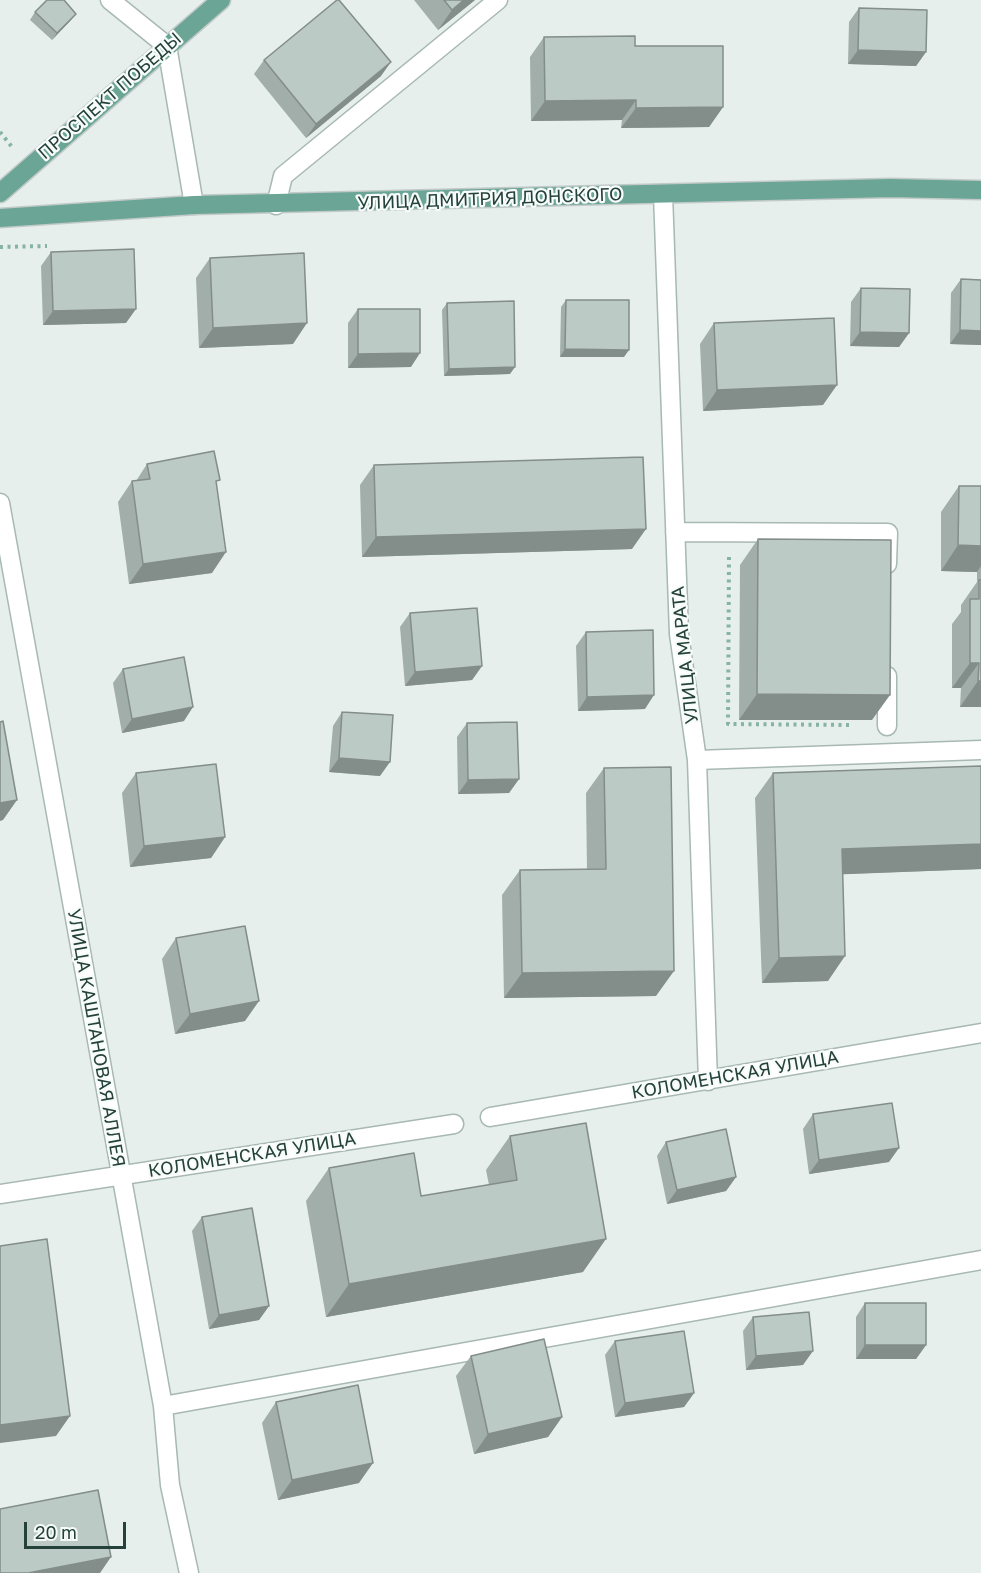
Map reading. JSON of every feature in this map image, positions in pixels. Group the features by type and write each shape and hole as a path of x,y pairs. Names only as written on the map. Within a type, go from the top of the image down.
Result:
{"main road":[{"name":"ПРОСПЕКТ ПОБЕДЫ","path":"0,193 221,0"},
{"name":"УЛИЦА ДМИТРИЯ ДОНСКОГО","path":"0,218 194,205 276,205 890,188 981,190"}],"street":[{"path":"110,0 166,46 194,205"},
{"path":"276,205 283,177 498,0"},
{"name":"УЛИЦА МАРАТА","path":"663,194 679,634 697,760 708,1081"},
{"name":"УЛИЦА КАШТАНОВАЯ АЛЛЕЯ","path":"0,503 163,1406 170,1485 189,1573"},
{"path":"675,532 888,533 887,578"},
{"path":"887,658 887,726"},
{"path":"697,760 981,750"},
{"name":"КОЛОМЕНСКАЯ УЛИЦА","path":"490,1117 981,1033"},
{"name":"КОЛОМЕНСКАЯ УЛИЦА","path":"0,1194 454,1124"},
{"path":"163,1406 981,1260"}],"path":[{"path":"0,132 14,150"},
{"path":"0,248 47,246"},
{"path":"729,532 728,724 887,726"}],"building":[{"path":"47,0 64,0 76,14 57,33 35,12"},
{"path":"337,0 391,62 316,124 264,60"},
{"path":"444,0 464,0 452,10"},
{"path":"859,8 927,10 926,52 858,50"},
{"path":"635,36 635,46 723,46 723,107 636,108 636,100 545,101 544,37"},
{"path":"134,249 136,309 53,311 51,252"},
{"path":"304,253 307,323 213,328 210,258"},
{"path":"961,279 981,280 981,331 960,330"},
{"path":"861,288 910,289 909,333 860,332"},
{"path":"566,300 629,300 629,350 565,349"},
{"path":"514,301 515,367 449,369 447,303"},
{"path":"358,309 420,309 420,353 358,354"},
{"path":"834,318 837,385 717,390 714,323"},
{"path":"214,451 220,480 216,481 226,552 143,564 132,481 150,479 147,464"},
{"path":"643,457 646,529 376,537 374,465"},
{"path":"959,486 981,486 981,546 958,545"},
{"path":"758,539 891,540 890,695 757,694"},
{"path":"979,580 981,580 981,681 978,681 979,663 970,663 970,599 979,599"},
{"path":"477,608 482,666 415,672 410,613"},
{"path":"653,630 654,695 587,697 586,632"},
{"path":"184,657 193,707 132,719 123,669"},
{"path":"342,712 393,715 390,762 339,758"},
{"path":"3,721 17,800 0,803 0,722"},
{"path":"517,722 519,779 468,780 467,723"},
{"path":"216,764 225,837 144,846 136,773"},
{"path":"981,766 981,844 842,849 845,956 779,958 773,773"},
{"path":"671,767 674,971 522,973 520,870 606,869 604,768"},
{"path":"245,926 259,1001 190,1014 176,938"},
{"path":"892,1103 899,1148 819,1160 813,1114"},
{"path":"586,1123 606,1239 349,1284 329,1168 414,1153 421,1196 517,1180 510,1136"},
{"path":"726,1129 736,1177 677,1190 666,1142"},
{"path":"252,1208 269,1306 219,1315 202,1217"},
{"path":"47,1239 70,1416 0,1425 0,1246"},
{"path":"865,1303 926,1303 926,1345 865,1345"},
{"path":"809,1312 813,1351 756,1356 753,1317"},
{"path":"684,1331 694,1393 625,1403 615,1341"},
{"path":"544,1339 562,1417 488,1434 471,1356"},
{"path":"358,1385 373,1463 292,1480 276,1402"},
{"path":"98,1490 111,1557 28,1573 0,1573 0,1509"}]}
